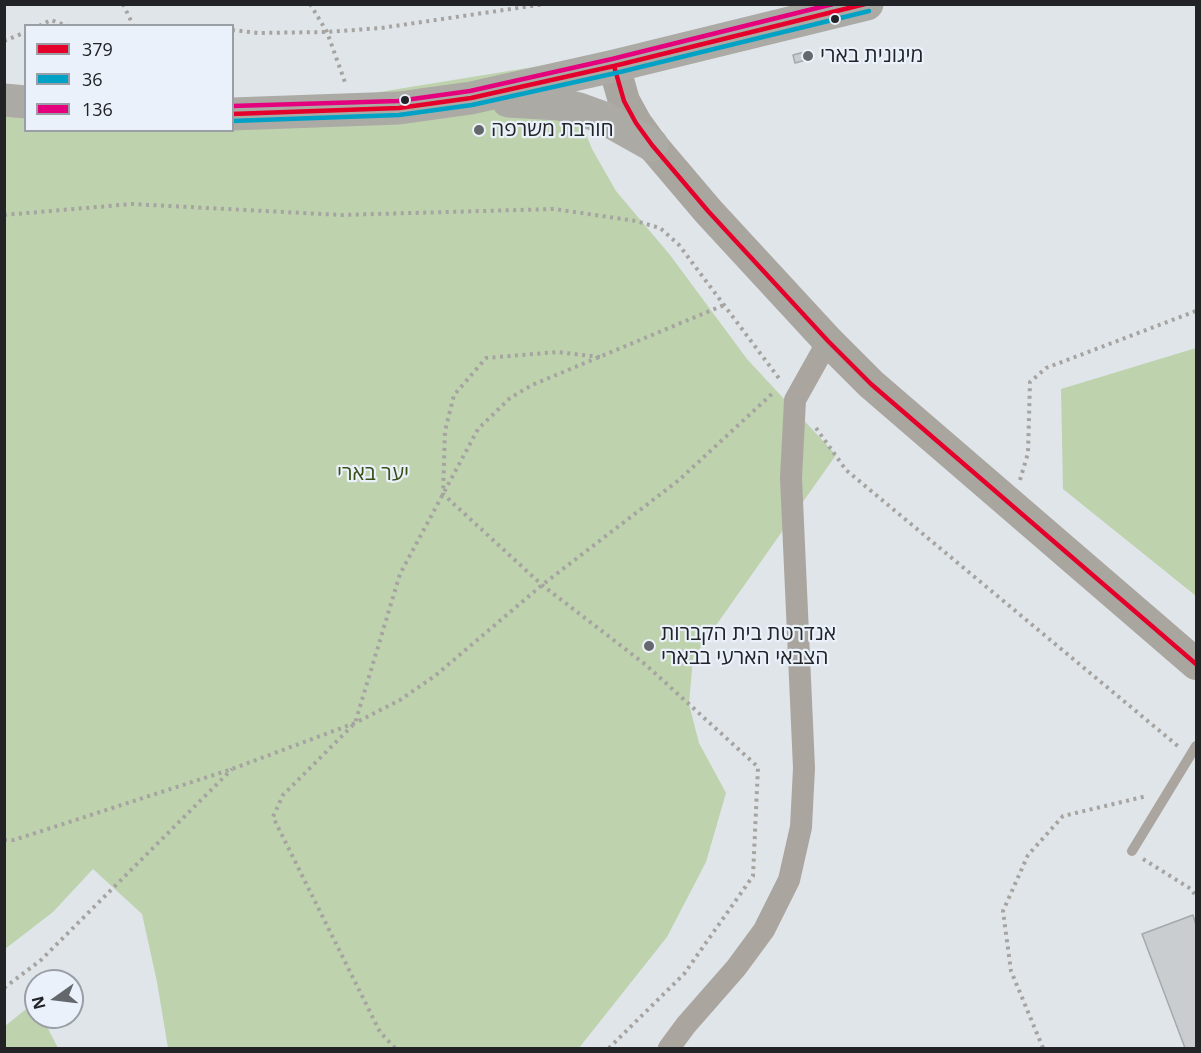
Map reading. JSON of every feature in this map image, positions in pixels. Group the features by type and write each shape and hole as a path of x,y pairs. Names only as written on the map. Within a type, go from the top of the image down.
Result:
{"main road":[{"path":"234,114 356,111 399,108 471,98 614,66 867,4"},
{"path":"614,66 624,101 652,145 708,211 828,341 871,384 1197,664"},
{"path":"471,98 559,104 579,109 604,118 652,145"},
{"path":"4,100 24,102"}],"street":[{"path":"669,1048 686,1024 736,968 764,930 789,880 801,827 804,768 789,392 828,341"}],"lane":[{"path":"1132,851 1197,746"}],"path":[{"path":"123,4 132,24"},
{"path":"310,4 327,32 356,111"},
{"path":"234,30 258,33 327,32 381,28 545,4"},
{"path":"43,24 51,20 62,24"},
{"path":"4,41 24,33"},
{"path":"4,215 132,204 341,215 554,209 636,220 660,228 679,245 846,470 1190,756"},
{"path":"396,1048 380,1032 273,817 283,795 355,723 400,574 478,429 510,398 532,385 724,305"},
{"path":"1006,501 1018,488 1028,453 1030,382 1046,368 1197,310"},
{"path":"600,357 557,352 486,358 453,395 445,431 443,494 542,585 646,665 758,767 753,876 684,974 609,1048"},
{"path":"4,840 14,840 232,769 355,723 400,700 436,675 542,585 789,392"},
{"path":"4,988 41,960 232,769"},
{"path":"1043,1048 1011,971 1003,911 1028,855 1062,816 1169,791"},
{"path":"1132,851 1191,889 1197,896"}],"green space":[{"name":"יער בארי","path":"558,63 592,149 616,191 670,255 747,359 836,455 693,658 689,704 699,743 726,793 706,862 667,937 579,1048 168,1048 142,914 93,869 53,912 5,949 4,91 24,93 24,132 234,132 234,99 355,96"},
{"path":"1196,348 1196,596 1063,489 1061,389"},
{"path":"24,1011 24,1029 48,1029 58,1048 5,1048 5,1026"}],"building":[{"path":"808,51 810,59 795,63 793,55"},
{"path":"1193,915 1196,925 1196,1048 1185,1048 1142,934"}],"transit line":[{"name":"136","path":"234,106 398,101 470,91 612,59 833,4"},
{"name":"379","path":"234,114 399,108 471,98 614,66 865,4"},
{"name":"36","path":"234,121 399,115 472,105 616,73 869,11"},
{"name":"379","path":"614,66 624,101 652,145 708,211 828,341 871,384 1196,664"}],"place":[{"name":"מיגונית בארי","path":"808,56"},
{"name":"חורבת משרפה","path":"479,130"},
{"name":"אנדרטת בית הקברות הצבאי הארעי בבארי","path":"649,646"}]}
